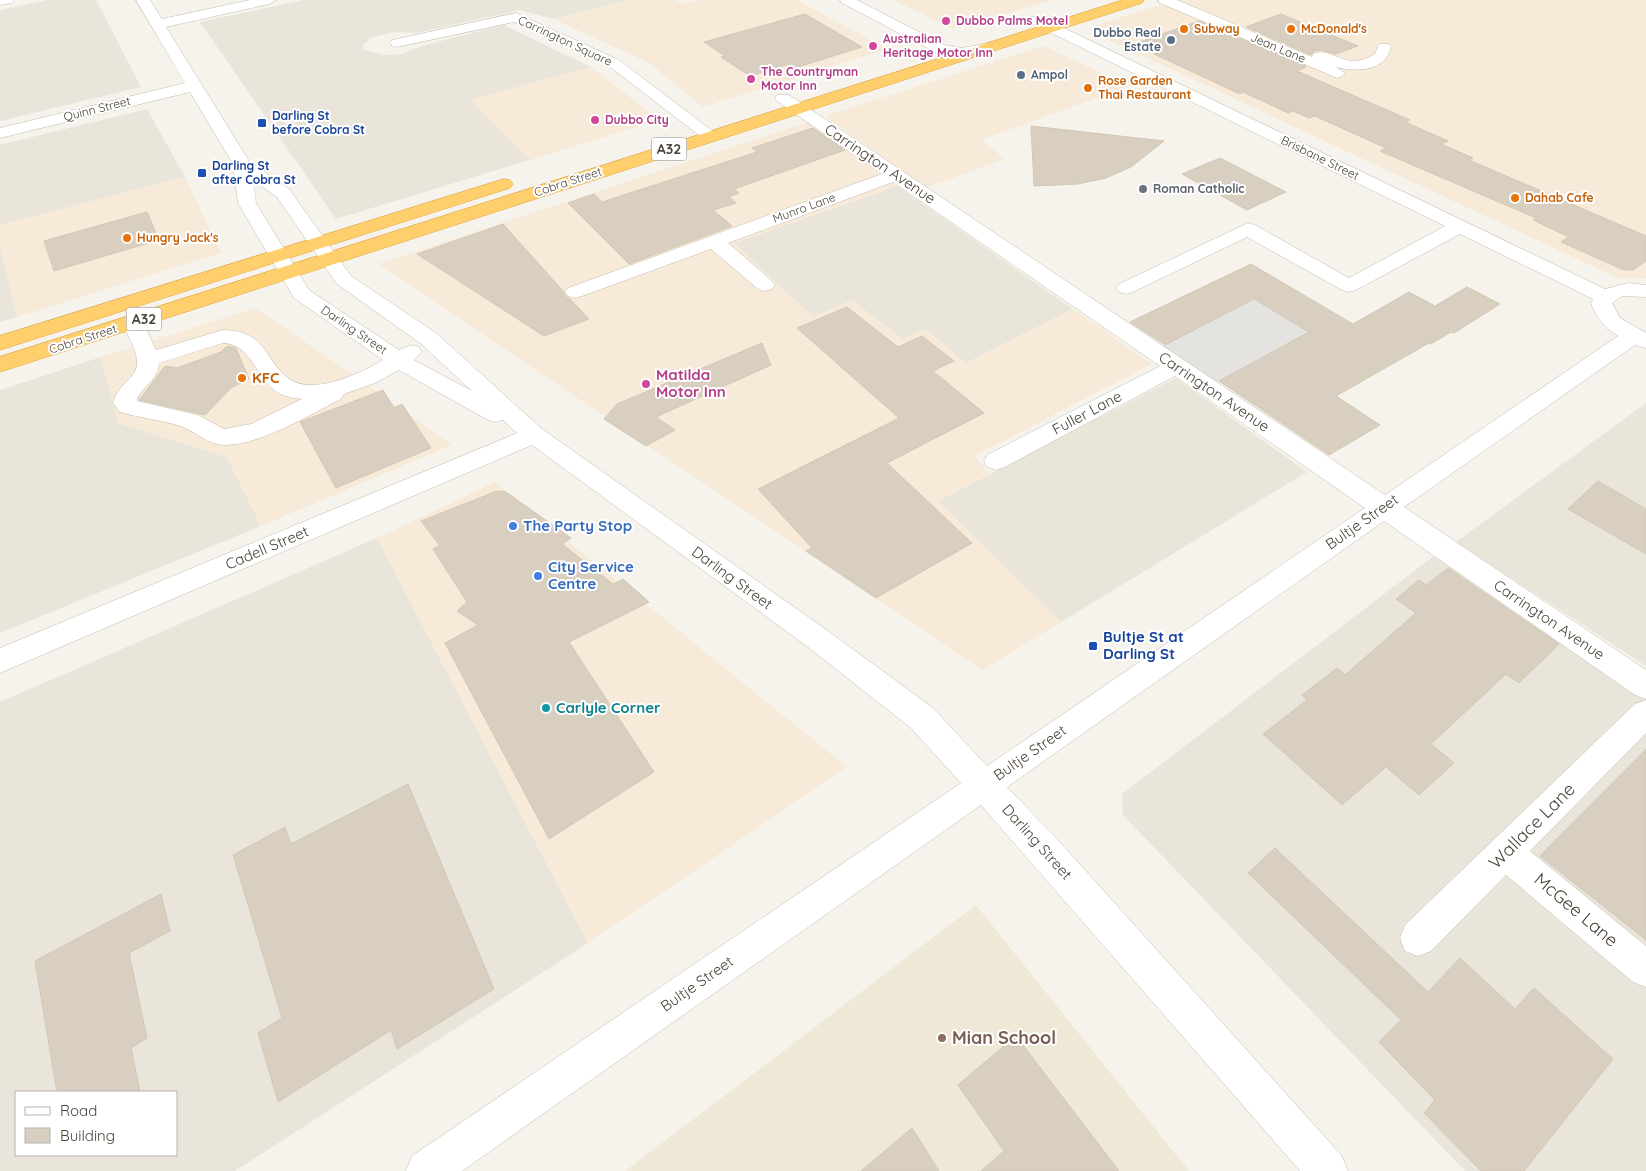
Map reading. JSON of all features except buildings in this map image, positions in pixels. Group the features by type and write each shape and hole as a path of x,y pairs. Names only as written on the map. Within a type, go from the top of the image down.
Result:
{"highway":[{"name":"Cobra Street","path":"0,365 711,136 790,103 940,50 1098,0"},
{"name":"Cobra Street","path":"677,130 790,103 1010,42 1137,0"},
{"name":"Cobra Street","path":"0,343 519,179"}],"street":[{"path":"0,1 7,0"},
{"name":"Darling Street","path":"143,0 242,164 283,193 344,280 428,338 534,436"},
{"path":"158,24 270,0"},
{"path":"847,0 940,50 962,52 1010,42"},
{"name":"Jean Lane","path":"1165,0 1337,73"},
{"name":"Carrington Square","path":"397,43 516,17 614,63 711,136"},
{"path":"1232,19 1345,65 1360,66 1377,60 1382,56 1384,47"},
{"name":"Brisbane Street","path":"1036,20 1605,297"},
{"name":"Quinn Street","path":"0,133 194,86"},
{"name":"Carrington Avenue","path":"790,103 1646,686"},
{"name":"Darling Street","path":"242,164 247,203 301,294 399,361 534,436 818,639 914,712 985,784 1327,1171"},
{"name":"Munro Lane","path":"575,292 895,174"},
{"path":"1126,288 1248,229 1349,286 1460,226"},
{"path":"714,241 765,285"},
{"path":"1639,338 1609,319 1603,311 1601,303 1605,297 1614,292 1626,290 1646,291"},
{"path":"133,323 148,357 149,364 148,373 127,395 125,403 128,407 190,421 223,436 234,436 258,430 290,417 399,361 412,351 414,348 412,344 373,313 362,294"},
{"path":"148,357 167,355 231,337 247,343 281,384 293,391 320,393 361,380"},
{"name":"Bultje Street","path":"427,1171 1384,508 1639,338"},
{"name":"Fuller Lane","path":"996,460 1177,366"},
{"name":"Cadell Street","path":"0,660 534,436"},
{"name":"Wallace Lane","path":"1418,938 1646,713"},
{"name":"McGee Lane","path":"1506,852 1646,968"}],"shaded area":[{"path":"48,0 96,0 141,87 0,121 0,10"},
{"path":"304,0 629,0 553,19 520,10 416,33 395,32 372,37 363,45 364,50 385,55 401,54 425,45 504,25 591,67 471,100 530,160 336,219 200,22"},
{"path":"629,0 674,0 684,4 700,0 797,0 887,49 703,107 649,63 553,19"},
{"path":"893,0 1053,0 953,29"},
{"path":"1176,0 1646,0 1646,279 1618,278 1098,35 1094,26"},
{"path":"1043,46 1130,86 981,140 1005,159 925,188 825,116"},
{"path":"591,67 659,120 530,160 470,100"},
{"path":"147,109 185,177 0,225 0,145"},
{"path":"808,122 897,186 734,243 813,317 852,300 902,339 926,329 966,363 1073,309 1152,364 974,456 990,474 938,501 1061,622 982,670 378,264"},
{"path":"185,177 221,253 17,317 0,247 0,225"},
{"path":"897,186 1073,309 966,363 926,329 902,339 852,300 813,317 734,243"},
{"path":"0,247 17,317 0,322"},
{"path":"1261,296 1273,310 1323,340 1259,359 1214,384 1160,347"},
{"path":"255,308 452,445 261,526 227,457 118,423 101,357"},
{"path":"101,357 118,423 227,457 261,526 0,633 0,390"},
{"path":"1176,378 1307,472 1061,622 938,501"},
{"path":"1646,403 1646,666 1456,542"},
{"path":"495,482 847,767 588,943 377,538"},
{"path":"377,538 588,943 235,1171 0,1171 0,702"},
{"path":"1434,556 1646,701 1646,1171 1465,1171 1123,815 1122,794"},
{"name":"Mian School","path":"976,905 1189,1171 625,1171"}],"place":[{"name":"Dubbo Palms Motel","path":"946,21"},
{"name":"Subway","path":"1184,29"},
{"name":"McDonald's","path":"1291,29"},
{"name":"Dubbo Real Estate","path":"1171,40"},
{"name":"Australian Heritage Motor Inn","path":"873,46"},
{"name":"Ampol","path":"1021,75"},
{"name":"The Countryman Motor Inn","path":"751,79"},
{"name":"Rose Garden Thai Restaurant","path":"1088,88"},
{"name":"Dubbo City","path":"595,120"},
{"name":"Darling St before Cobra St","path":"262,123"},
{"name":"Darling St after Cobra St","path":"202,173"},
{"name":"Roman Catholic","path":"1143,189"},
{"name":"Dahab Cafe","path":"1515,198"},
{"name":"Hungry Jack's","path":"127,238"},
{"name":"KFC","path":"242,378"},
{"name":"Matilda Motor Inn","path":"646,384"},
{"name":"The Party Stop","path":"513,526"},
{"name":"City Service Centre","path":"538,576"},
{"name":"Bultje St at Darling St","path":"1093,646"},
{"name":"Carlyle Corner","path":"546,708"},
{"name":"Mian School","path":"942,1038"}]}
